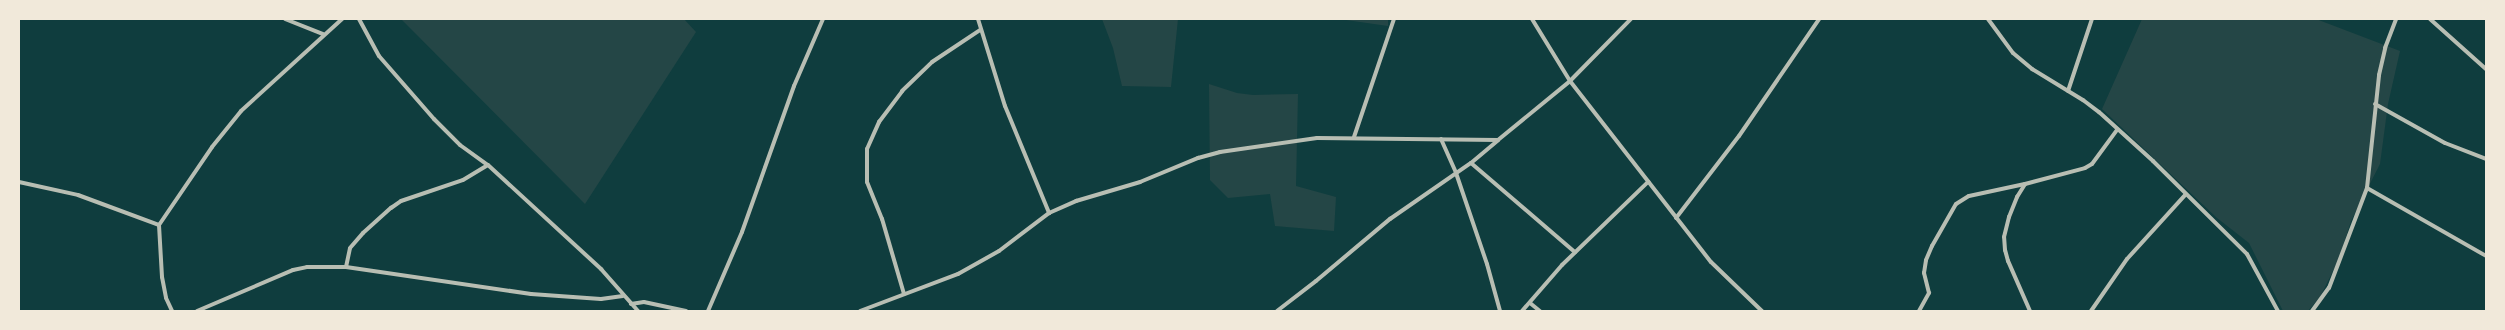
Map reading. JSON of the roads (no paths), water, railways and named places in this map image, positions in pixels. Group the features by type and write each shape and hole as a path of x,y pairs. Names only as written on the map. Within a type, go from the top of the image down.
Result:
{"street":[{"path":"285,19 323,34"},
{"path":"172,311 166,298 162,277 158,225 212,147 241,111 323,34 342,19"},
{"path":"359,19 384,62 460,145 488,165 601,269 623,296 638,311"},
{"path":"708,311 742,232 794,86 823,19"},
{"path":"978,19 980,30 1005,106 1049,213"},
{"path":"1354,137 1394,19"},
{"path":"1532,19 1570,81 1676,218 1711,262 1762,311"},
{"path":"1277,311 1316,281 1390,219 1471,163 1570,81 1631,19"},
{"path":"1676,218 1739,136 1819,19"},
{"path":"1988,19 2013,53 2032,70 2084,100 2153,161 2185,195 2247,254 2278,311"},
{"path":"2068,91 2092,19"},
{"path":"2312,311 2329,288 2367,188 2375,104 2385,48 2396,19"},
{"path":"2430,19 2486,69"},
{"path":"904,294 882,219 867,182 867,149 872,135 902,91 932,62 980,30"},
{"path":"2375,104 2445,144 2486,159"},
{"path":"1919,311 1929,293 1924,273 1926,260 1932,246 1956,204 1969,196 2025,184 2085,168 2092,164 2117,130"},
{"path":"860,311 904,294 933,286 958,274 999,251 1049,213 1076,201 1140,182 1198,158 1220,152 1317,138 1354,137 1498,140"},
{"path":"1441,139 1456,173 1487,264 1500,311"},
{"path":"1471,163 1575,252"},
{"path":"346,267 350,248 363,233 391,208 401,202 463,180 488,165"},
{"path":"19,182 78,195 158,225"},
{"path":"1522,311 1575,252 1648,182"},
{"path":"2025,184 2009,217 2004,236 2008,261 2030,311"},
{"path":"2367,188 2486,256"},
{"path":"2091,311 2127,259 2185,195"},
{"path":"197,311 293,270 307,267 346,267 531,294 601,299 623,296"},
{"path":"631,304 644,302 686,311"},
{"path":"1530,303 1540,311"}]}
